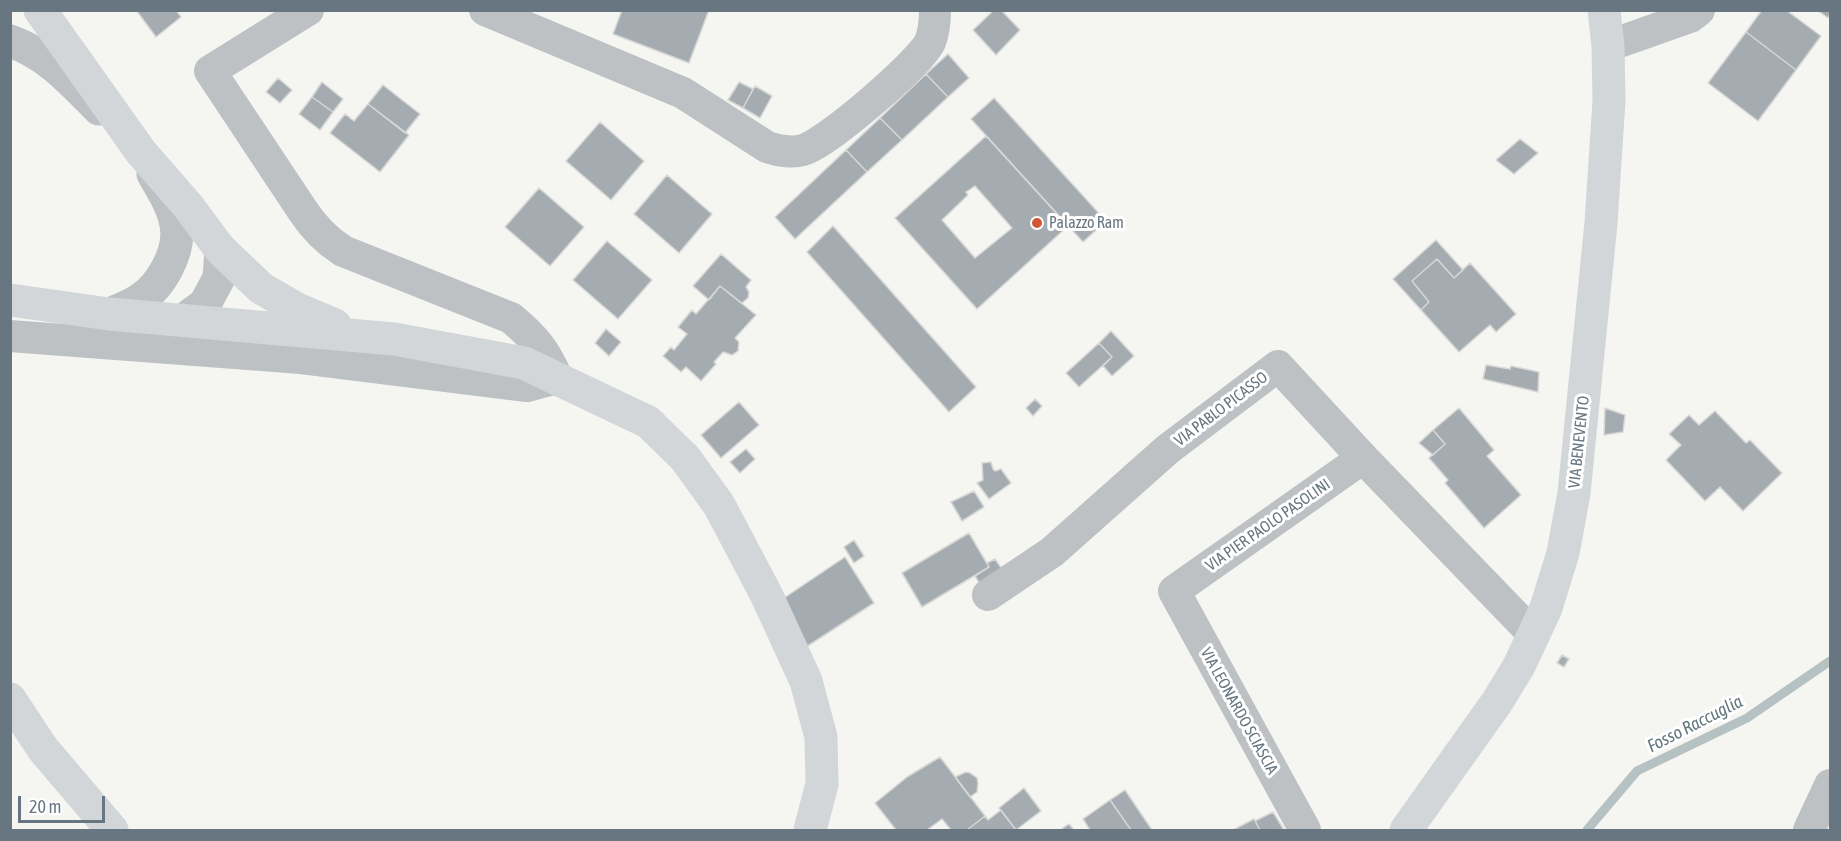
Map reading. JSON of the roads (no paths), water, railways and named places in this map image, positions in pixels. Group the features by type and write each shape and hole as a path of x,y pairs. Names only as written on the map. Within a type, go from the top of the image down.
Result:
{"main road":[{"path":"40,10 141,152 188,206 221,250 261,288 297,309 365,336"},
{"name":"VIA BENEVENTO","path":"1406,831 1497,702 1519,666 1546,608 1563,553 1574,493 1601,223 1609,101 1608,46 1604,10"},
{"path":"10,300 109,314 394,339 524,363 648,422 685,459 720,505 766,594 806,681 821,737 822,784 810,831"},
{"path":"10,699 43,749 112,831"}],"street":[{"path":"10,336 301,358 527,386 557,378 550,362 533,336 511,318 344,251 329,242 314,227 303,211 210,71 308,10"},
{"path":"485,10 683,93 767,147 795,152 816,145 840,129 917,60 930,43 935,10"},
{"path":"1608,46 1690,17 1699,10"},
{"path":"10,41 31,48 56,66 141,152 169,202 176,225 177,243 165,275 141,300 109,314"},
{"path":"182,321 205,304 219,278 221,250"},
{"name":"VIA PABLO PICASSO","path":"988,595 1052,552 1168,449 1278,366 1363,458 1533,634"},
{"name":"VIA PIER PAOLO PASOLINI","path":"1174,591 1363,458"},
{"name":"VIA LEONARDO SCIASCIA","path":"1174,591 1305,831"},
{"path":"1809,831 1830,785"}],"waterway":[{"name":"Fosso Raccuglia","path":"1587,830 1637,771 1747,718 1830,661"}],"place":[{"name":"Palazzo Ram","path":"1037,223"}]}
